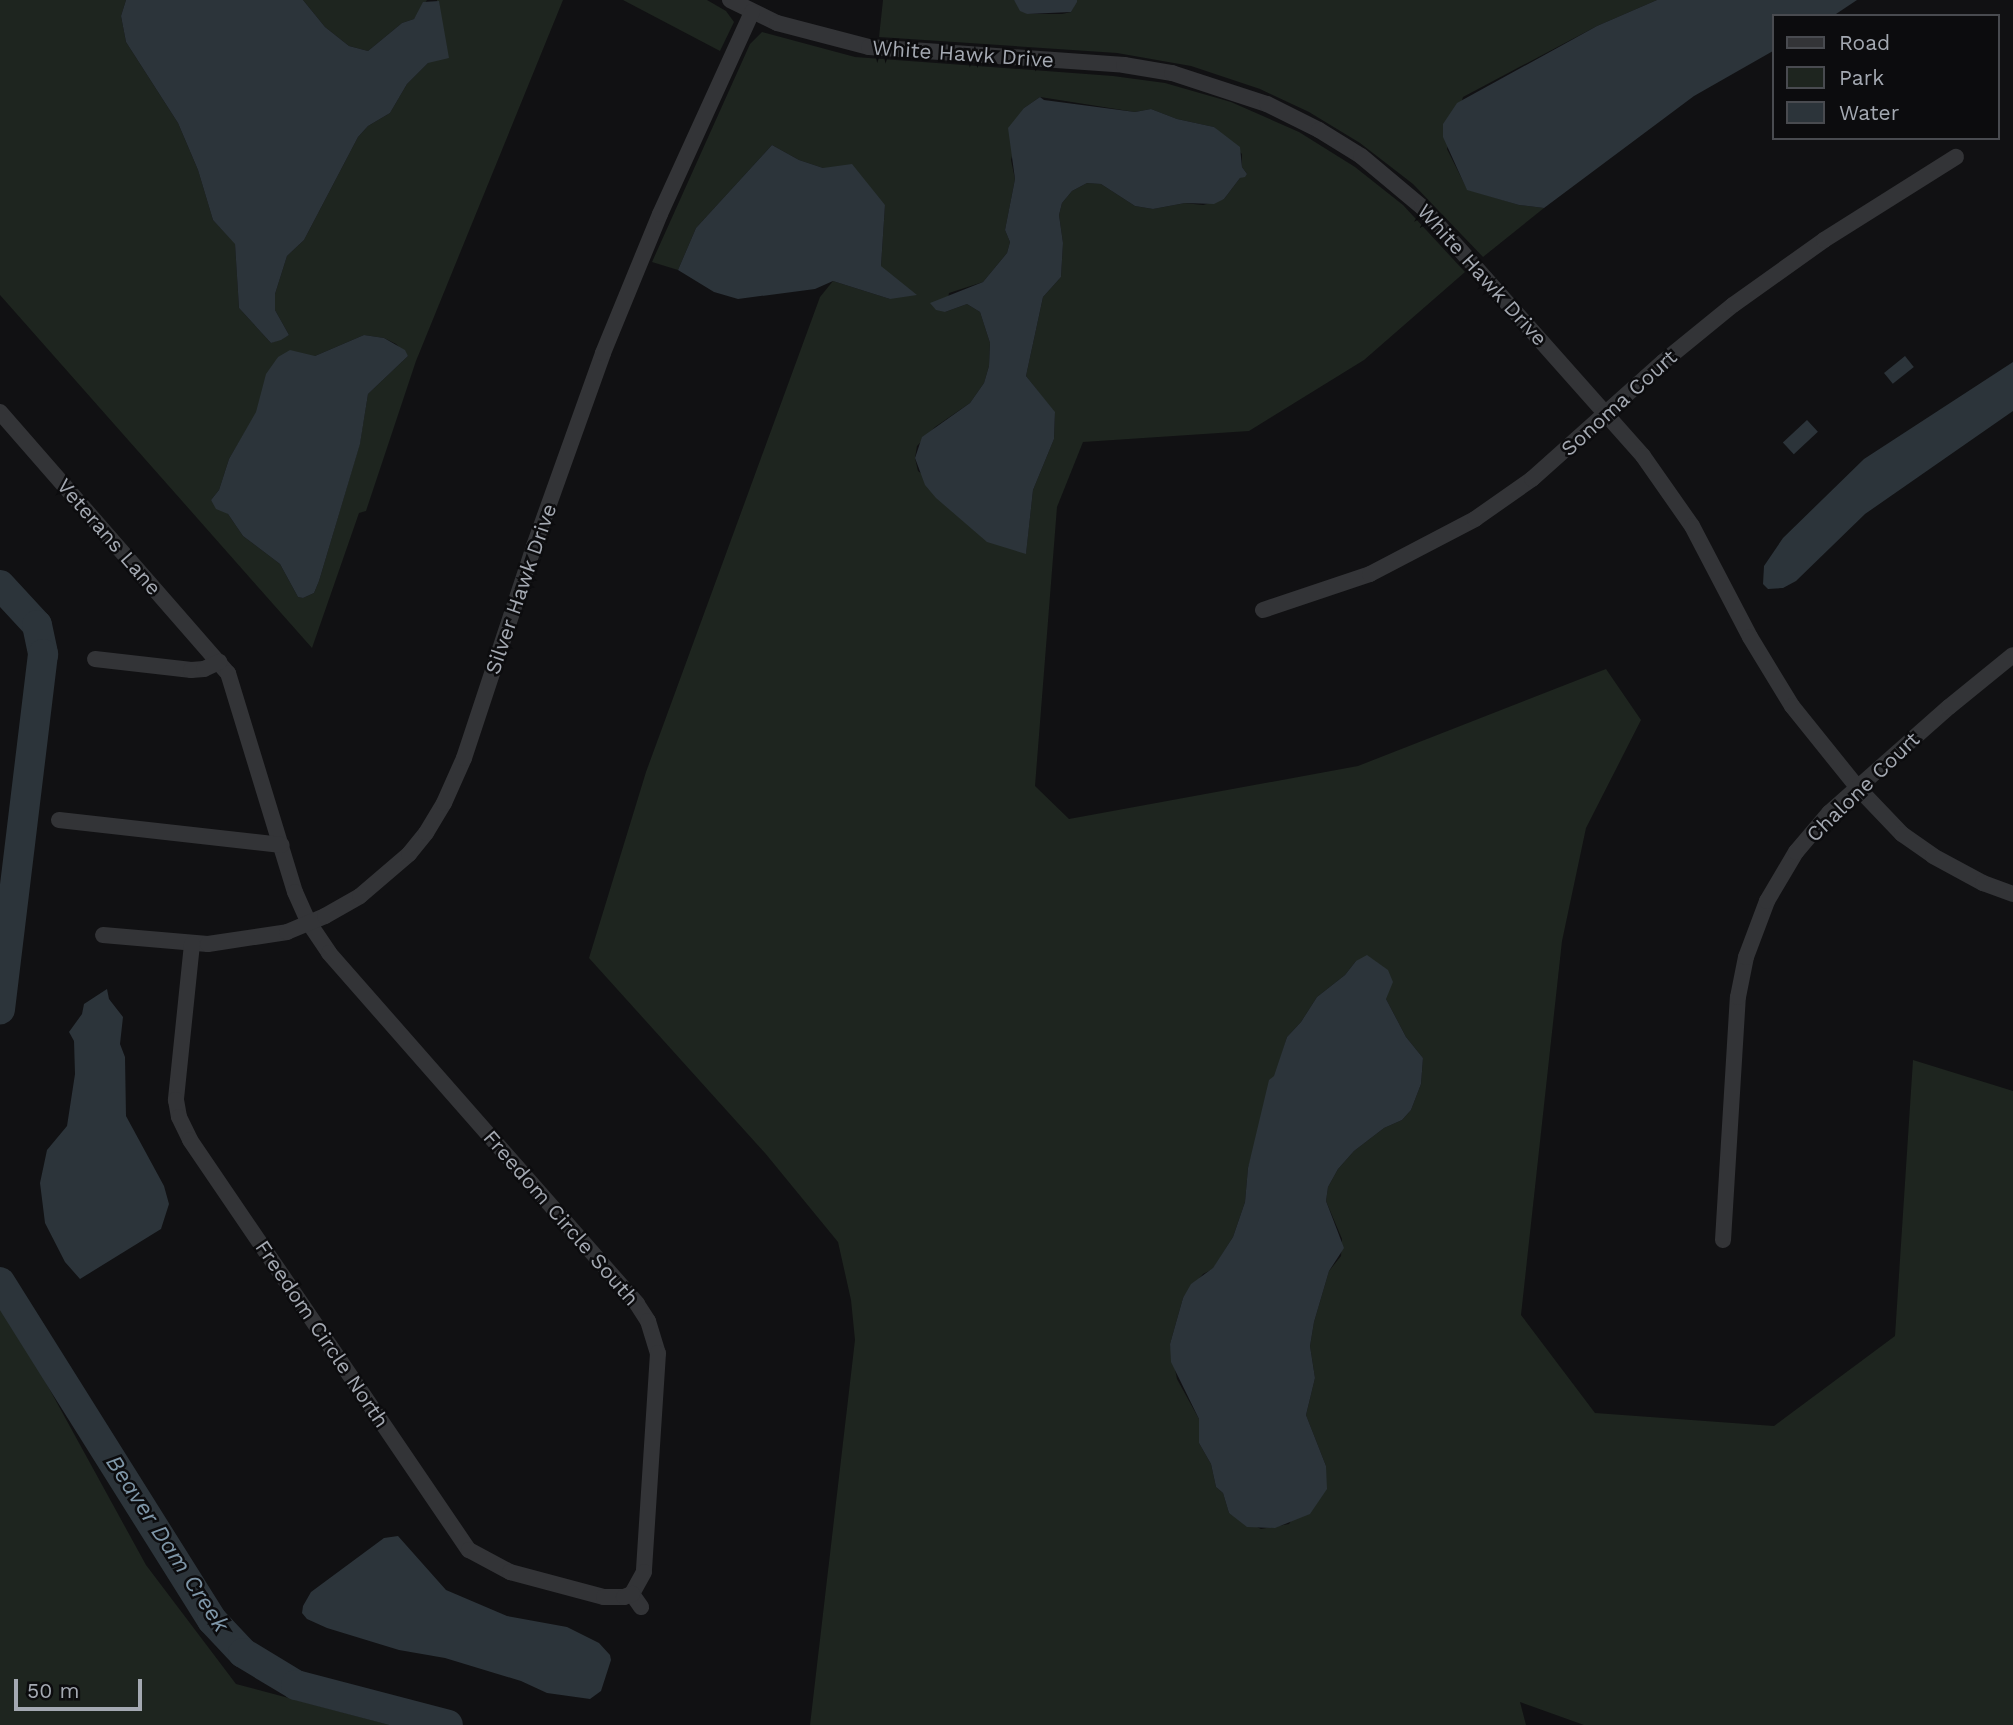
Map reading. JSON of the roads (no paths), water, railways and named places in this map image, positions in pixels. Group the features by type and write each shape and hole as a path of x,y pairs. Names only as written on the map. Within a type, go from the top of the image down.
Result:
{"street":[{"name":"White Hawk Drive","path":"730,0 752,12 808,33 869,47 1124,65 1172,73 1224,88 1297,118 1361,156 1422,207 1606,412 1670,490 1714,564 1774,678 1815,737 1857,788 1892,825 1933,856 1973,878 2013,894"},
{"name":"Silver Hawk Drive","path":"103,935 192,944 264,937 309,923 343,906 390,872 419,843 448,795 464,758 534,546 603,354 660,214 752,12"},
{"name":"Sonoma Court","path":"1262,610 1370,574 1454,532 1532,479 1606,412 1741,299 1856,219 1956,157"},
{"name":"Veterans Lane","path":"0,412 219,662 234,687 295,891 309,923"},
{"name":"Chalone Court","path":"1723,1240 1737,1014 1746,957 1767,901 1796,852 1829,813 1949,707 2013,655"},
{"path":"95,659 191,670 204,669 219,662"},
{"path":"59,820 282,845"},
{"name":"Freedom Circle South","path":"309,923 329,953 637,1304 648,1321 657,1353 644,1572 636,1600"},
{"name":"Freedom Circle North","path":"192,944 176,1100 179,1117 190,1140 469,1550 510,1572 604,1597 636,1600"}],"water":[{"path":"126,0 303,0 325,27 349,46 368,51 402,23 414,19 423,2 439,1 449,58 428,63 407,84 390,113 368,126 358,137 304,240 287,256 275,294 275,310 289,335 281,340 271,343 239,308 235,244 213,220 198,170 178,123 126,42 121,16"},
{"path":"1014,0 1077,2 1071,12 1027,14 1020,11"},
{"path":"1657,0 1857,0 1836,14 1772,14 1772,52 1694,96 1544,208 1519,205 1467,190 1443,137 1443,124 1457,103 1597,26"},
{"path":"1040,97 1044,100 1135,112 1151,109 1177,119 1214,127 1240,147 1242,167 1247,174 1240,178 1224,199 1214,204 1185,203 1153,209 1135,206 1101,184 1087,183 1072,191 1062,203 1059,215 1063,243 1061,277 1043,297 1026,376 1055,412 1054,439 1033,490 1026,554 987,542 936,498 925,485 915,458 922,437 970,403 984,383 989,366 990,343 980,312 967,304 945,312 936,310 930,303 983,282 1007,253 1010,242 1005,230 1015,179 1008,128 1024,108"},
{"path":"772,145 799,160 823,168 852,164 885,205 881,266 917,295 890,299 833,281 815,289 738,299 714,292 678,270 696,228"},
{"path":"364,335 384,338 405,350 408,356 368,394 360,444 319,581 314,593 303,598 298,597 280,564 243,536 228,514 216,509 211,500 219,490 229,459 256,412 266,374 278,357 290,350 315,356"},
{"path":"1905,356 1914,367 1893,384 1884,373"},
{"path":"2013,362 2013,411 1865,514 1796,581 1783,588 1768,589 1763,584 1764,566 1783,538 1864,459"},
{"path":"1807,420 1818,432 1794,454 1783,443"},
{"path":"1367,955 1388,970 1393,982 1386,999 1406,1037 1423,1058 1421,1084 1411,1110 1402,1120 1384,1128 1354,1151 1338,1169 1328,1187 1326,1201 1344,1248 1329,1271 1314,1322 1310,1346 1315,1378 1306,1415 1326,1466 1327,1489 1310,1514 1275,1528 1247,1527 1229,1513 1223,1493 1216,1487 1211,1464 1199,1443 1199,1419 1171,1362 1170,1344 1183,1298 1191,1284 1213,1268 1233,1237 1245,1202 1248,1168 1269,1080 1274,1076 1287,1037 1301,1022 1317,997 1345,975 1356,961"},
{"path":"107,989 109,999 123,1017 120,1044 125,1057 126,1116 164,1186 169,1204 161,1229 80,1279 65,1262 45,1223 40,1183 47,1150 67,1126 75,1074 74,1041 69,1032 82,1014 84,1004"},
{"path":"398,1536 446,1590 507,1616 567,1627 599,1643 611,1660 601,1691 590,1699 547,1693 521,1681 445,1658 399,1650 327,1628 307,1619 302,1613 303,1606 311,1592 384,1538"}],"waterway":[{"name":"Beaver Dam Creek","path":"0,585 37,625 43,654 0,1009"},
{"name":"Beaver Dam Creek","path":"0,1282 212,1620 243,1653 296,1685 448,1725"}]}
